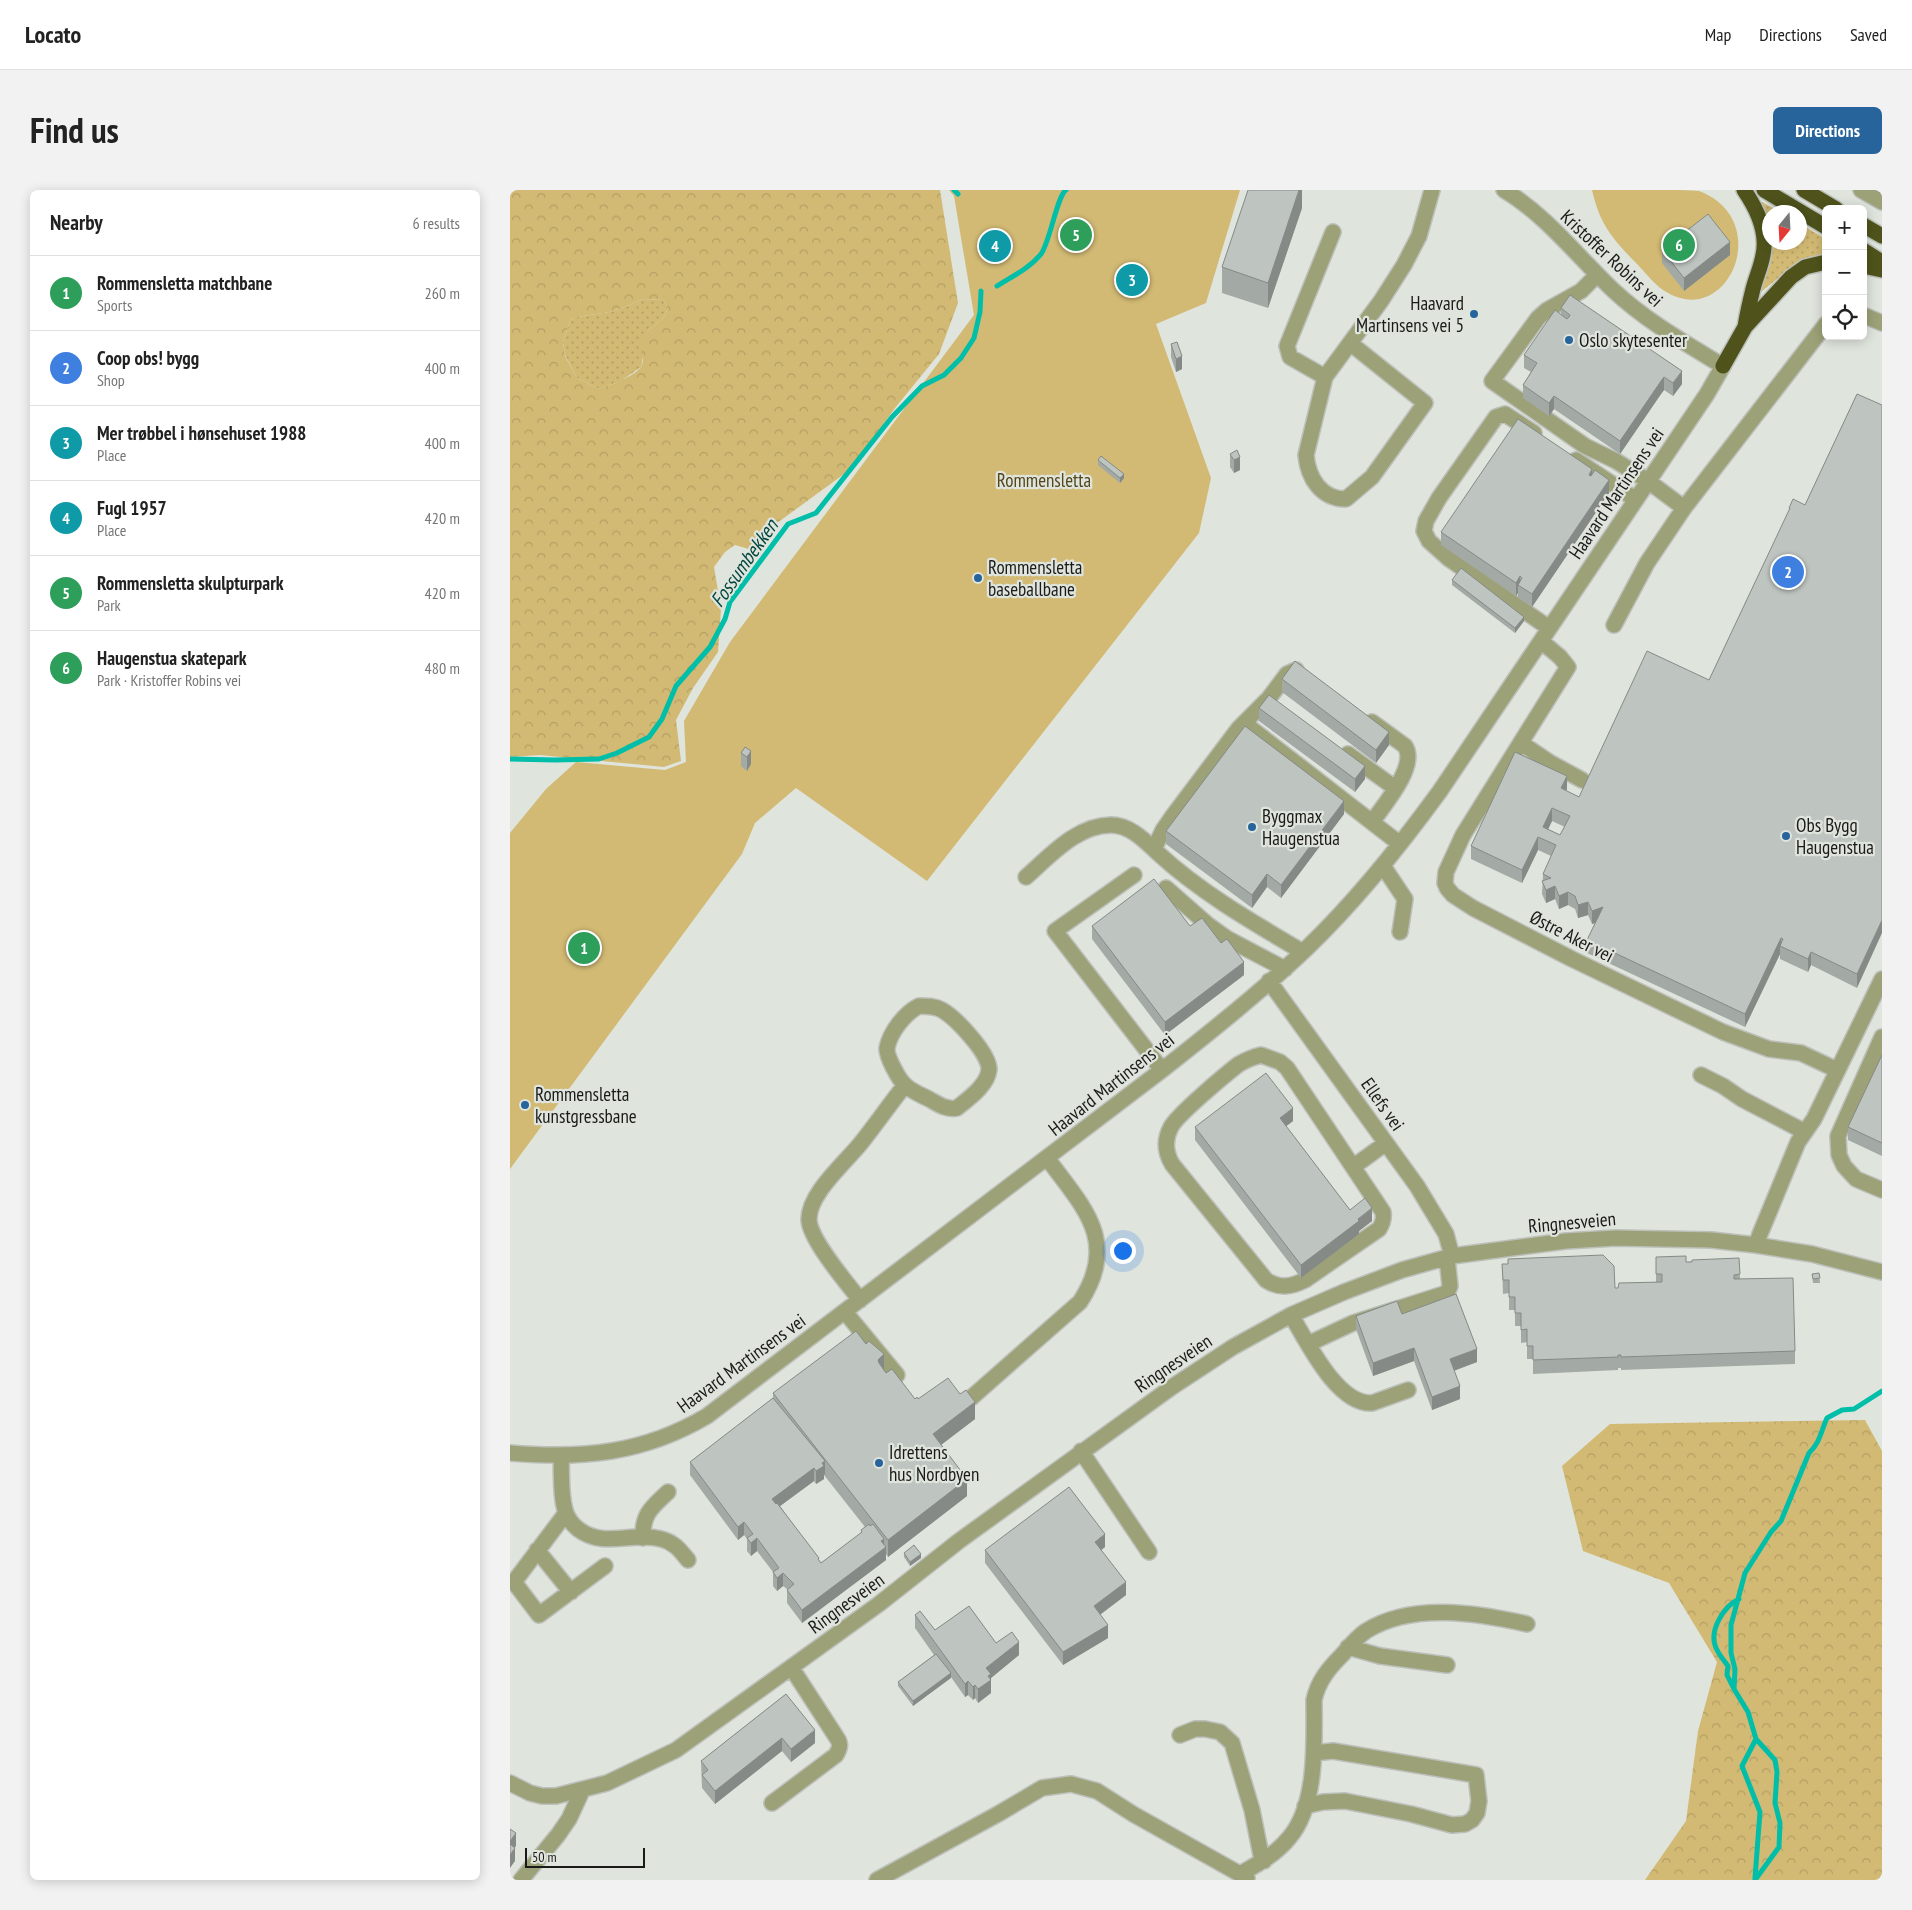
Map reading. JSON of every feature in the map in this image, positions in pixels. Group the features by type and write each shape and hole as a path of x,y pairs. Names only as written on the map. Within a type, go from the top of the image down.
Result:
{"highway":[{"path":"1744,190 1758,213 1763,228 1764,240 1764,254 1753,287 1745,326"},
{"path":"1764,190 1822,226"},
{"path":"1804,190 1829,205"},
{"path":"1867,227 1882,236"},
{"path":"1867,253 1882,262"},
{"path":"1723,366 1745,326 1790,277 1805,267 1822,263"},
{"path":"1867,267 1882,270"}],"street":[{"path":"1350,343 1425,403 1372,476 1346,499 1334,499 1325,493 1315,482 1307,468 1306,455 1325,377 1350,343 1381,302 1408,258 1419,236 1432,190"},
{"name":"Kristoffer Robins vei","path":"1504,190 1531,209 1614,291 1658,326 1723,366"},
{"path":"1861,190 1882,202"},
{"path":"1325,377 1290,357 1287,346 1333,232"},
{"path":"1597,275 1581,291 1547,310 1538,318 1492,381 1585,446 1616,461 1648,481 1684,508"},
{"path":"1867,316 1882,324"},
{"path":"1614,625 1647,563 1684,508 1822,329"},
{"name":"Haavard Martinsens vei","path":"510,1454 561,1456 604,1453 625,1449 664,1438 687,1428 707,1416 1162,1070 1223,1022 1303,952 1383,866 1440,791 1707,394 1723,366"},
{"path":"1545,634 1448,558 1429,541 1424,531 1426,520 1439,498 1496,417 1505,414 1546,440"},
{"path":"1562,451 1635,499"},
{"name":"Østre Aker vei","path":"1545,634 1568,667 1463,836 1446,872 1445,883 1453,895 1473,908 1572,959 1723,1032 1769,1049 1801,1053 1837,1070"},
{"path":"1154,849 1172,817 1244,723 1273,700 1287,674 1291,671 1302,671 1310,677"},
{"path":"1358,711 1408,750 1407,768 1372,822"},
{"path":"1244,723 1400,844"},
{"path":"1332,743 1395,788"},
{"path":"1521,743 1549,762 1582,780"},
{"path":"1026,877 1067,841 1081,832 1109,825 1125,828 1154,849 1181,873 1258,926 1303,952"},
{"path":"1383,866 1405,899 1400,932"},
{"path":"1134,875 1055,931 1162,1070"},
{"path":"1166,888 1207,924 1228,939 1284,969"},
{"path":"1756,1245 1798,1142 1814,1119 1882,979"},
{"name":"Ellefs vei","path":"1269,981 1436,1214 1446,1234 1450,1257 1450,1286 1447,1293 1352,1323 1308,1344"},
{"path":"920,1006 931,1006 942,1010 977,1042 988,1064 989,1071 985,1080 957,1108 943,1107 905,1085 888,1057 887,1048 898,1024 911,1010 920,1006"},
{"path":"1882,1037 1838,1136 1839,1155 1844,1166 1856,1179 1882,1190"},
{"path":"1261,1055 1280,1062 1287,1068 1353,1167 1383,1212 1383,1223 1370,1236 1305,1280 1297,1284 1281,1287 1266,1280 1172,1164 1167,1155 1167,1134 1176,1118 1240,1064 1261,1055"},
{"path":"1701,1075 1805,1132"},
{"path":"860,1300 815,1237 809,1221 810,1208 825,1185 860,1144 905,1085"},
{"path":"1353,1167 1386,1143"},
{"path":"971,1398 1080,1302 1095,1272 1098,1257 1097,1239 1091,1222 1047,1158"},
{"name":"Ringnesveien","path":"510,1783 530,1794 542,1796 556,1796 582,1791 607,1783 676,1750 879,1604 959,1541 1172,1386 1233,1347 1290,1315 1402,1270 1450,1257 1566,1241 1663,1237 1756,1245 1812,1254 1882,1272"},
{"path":"845,1312 896,1375"},
{"path":"1290,1315 1335,1382 1352,1399 1366,1404 1408,1390"},
{"path":"1081,1451 1149,1552"},
{"path":"561,1456 562,1488 566,1512 575,1526 591,1536 621,1540 661,1538 677,1547 688,1560"},
{"path":"643,1538 642,1526 645,1516 668,1492"},
{"path":"566,1512 514,1582 539,1615 605,1566"},
{"path":"537,1550 571,1592"},
{"path":"877,1880 1042,1788 1070,1784 1097,1791 1244,1878 1290,1837 1301,1819 1312,1778 1314,1700 1316,1692 1326,1671 1348,1647 1366,1631 1389,1620 1416,1615 1466,1612 1527,1624"},
{"path":"1348,1647 1380,1656 1448,1665"},
{"path":"772,1803 840,1749 840,1743 791,1667"},
{"path":"1180,1734 1195,1729 1205,1729 1220,1732 1232,1743 1252,1810 1261,1855 1264,1861"},
{"path":"1305,1806 1323,1802 1345,1801 1411,1814 1452,1825 1465,1824 1472,1820 1477,1813 1480,1801 1476,1775 1333,1751 1314,1753"},
{"path":"522,1880 569,1819 582,1791"}],"green space":[{"path":"510,190 940,190 958,303 939,354 895,408 851,469 777,523 770,540 759,552 735,545 725,552 714,567 721,609 718,652 693,688 676,720 681,761 664,767 540,755 510,757","holes":["643,299 663,300 668,307 665,316 648,331 640,343 643,361 637,371 622,380 599,389 577,378 565,356 563,342 570,320 613,311"]},
{"name":"Rommensletta","path":"949,190 1240,190 1206,303 1156,324 1211,478 1199,533 927,881 796,788 755,823 742,854 510,1169 510,833 546,789 576,762 665,770 686,762 684,721 730,642 974,315 954,196"},
{"path":"1592,190 1699,191 1722,205 1735,225 1738,246 1734,268 1723,285 1706,297 1686,299 1663,290 1652,281 1608,230 1599,213"},
{"path":"1807,228 1822,237 1822,254 1798,262 1761,292 1759,290 1769,250 1807,250"},
{"path":"643,299 663,300 668,307 665,316 648,331 641,367 621,381 599,389 577,378 565,355 563,342 570,320 613,311"},
{"path":"1865,1420 1882,1451 1882,1880 1645,1880 1686,1821 1698,1731 1717,1662 1669,1583 1583,1551 1562,1466 1610,1424"}],"building":[{"path":"1248,190 1299,190 1268,283 1222,267"},
{"path":"1708,214 1730,242 1684,278 1662,250"},
{"path":"1570,295 1682,371 1673,383 1664,377 1620,441 1554,396 1549,403 1523,385 1537,363 1524,355 1555,310 1567,319 1569,317 1570,315 1561,308"},
{"path":"1177,342 1182,356 1176,359 1171,344"},
{"path":"1857,394 1882,405 1882,920 1857,974 1811,952 1808,959 1780,946 1783,939 1781,938 1745,1014 1587,940 1603,907 1592,911 1588,902 1578,905 1575,896 1568,892 1559,896 1555,886 1546,890 1542,881 1551,878 1543,874 1556,845 1538,837 1522,870 1471,846 1515,752 1567,776 1561,788 1579,797 1647,651 1709,680 1793,499 1805,505","holes":["1552,808 1570,816 1560,835 1543,827"]},
{"path":"1518,419 1592,469 1589,475 1591,476 1595,470 1609,480 1532,594 1518,585 1522,578 1520,576 1516,583 1441,532"},
{"path":"1237,450 1240,457 1234,460 1230,454"},
{"path":"1101,456 1124,474 1120,478 1098,460"},
{"path":"1461,568 1524,617 1515,628 1452,580"},
{"path":"1295,661 1389,732 1376,750 1282,679"},
{"path":"1269,695 1365,766 1355,779 1259,708"},
{"path":"1245,726 1344,801 1281,885 1267,874 1252,895 1166,831"},
{"path":"745,747 751,751 747,757 741,753"},
{"path":"1154,879 1190,926 1202,918 1221,943 1227,939 1244,962 1165,1022 1092,926"},
{"path":"1882,1055 1882,1143 1848,1127"},
{"path":"1266,1073 1293,1108 1280,1118 1350,1210 1365,1198 1372,1208 1358,1219 1359,1221 1301,1265 1195,1127"},
{"path":"1603,1255 1614,1266 1615,1288 1618,1288 1619,1283 1662,1282 1662,1274 1656,1274 1656,1257 1686,1256 1686,1262 1692,1262 1692,1260 1739,1258 1740,1274 1734,1275 1734,1279 1793,1278 1795,1351 1621,1357 1621,1355 1618,1355 1618,1357 1533,1360 1533,1346 1527,1346 1527,1329 1521,1330 1521,1313 1515,1313 1515,1297 1509,1297 1509,1280 1503,1280 1502,1264 1508,1264 1508,1259"},
{"path":"1819,1273 1820,1278 1813,1279 1812,1274"},
{"path":"1456,1294 1477,1349 1450,1359 1460,1386 1432,1397 1414,1348 1373,1363 1356,1316 1397,1301 1402,1314"},
{"name":"Idrettens hus Nordbyen","path":"856,1331 866,1344 869,1341 884,1354 878,1360 879,1363 886,1373 892,1369 915,1399 917,1397 918,1399 948,1378 960,1394 966,1390 975,1402 933,1434 967,1479 888,1540 773,1393"},
{"path":"773,1398 825,1461 822,1463 824,1466 816,1471 814,1468 772,1499 777,1503 821,1563 862,1532 861,1530 869,1524 870,1526 873,1524 884,1539 881,1541 886,1547 802,1610 787,1590 794,1584 783,1573 777,1578 773,1572 779,1568 757,1538 751,1543 747,1538 753,1534 744,1522 738,1527 690,1462"},
{"path":"1069,1487 1105,1534 1095,1542 1126,1582 1094,1606 1108,1625 1063,1652 985,1550"},
{"path":"914,1545 921,1554 910,1562 904,1553"},
{"path":"969,1606 996,1643 1012,1632 1019,1642 986,1668 991,1674 988,1676 991,1680 978,1689 975,1685 973,1687 968,1681 965,1684 915,1615 920,1611 935,1630"},
{"path":"936,1654 951,1673 913,1701 898,1682"},
{"path":"786,1694 815,1730 791,1749 782,1738 715,1791 702,1775 708,1770 701,1761"},
{"path":"510,1829 516,1833 510,1841"},
{"path":"510,1844 515,1848 510,1855"}],"waterway":[{"path":"954,190 958,194"},
{"path":"997,286 1026,268 1041,254 1060,201 1066,190"},
{"name":"Fossumbekken","path":"510,759 599,759 617,753 649,737 662,719 676,686 710,647 725,619 730,602 788,524 816,513 892,417 922,386 944,375 961,358 974,338 980,312 981,291"},
{"path":"1755,1880 1779,1847 1780,1823 1775,1803 1777,1772 1775,1760 1756,1739 1748,1712 1734,1689 1735,1669 1731,1653 1731,1625 1745,1573 1771,1532 1781,1521 1809,1453 1818,1441 1827,1418 1842,1410 1854,1409 1882,1391"},
{"path":"1734,1689 1727,1675 1728,1666 1717,1651 1714,1639 1716,1625 1723,1612 1739,1599"},
{"path":"1755,1878 1760,1812 1742,1766 1756,1739"}],"place":[{"name":"Rommensletta skulpturpark","path":"1076,235"},
{"name":"Haugenstua skatepark","path":"1679,245"},
{"name":"Fugl 1957","path":"995,246"},
{"name":"Mer trøbbel i hønsehuset 1988","path":"1132,280"},
{"name":"Haavard Martinsens vei 5","path":"1474,314"},
{"name":"Oslo skytesenter","path":"1569,340"},
{"name":"Coop obs! bygg","path":"1788,572"},
{"name":"Rommensletta baseballbane","path":"978,578"},
{"name":"Byggmax Haugenstua","path":"1252,827"},
{"name":"Obs Bygg Haugenstua","path":"1786,836"},
{"name":"Rommensletta matchbane","path":"584,948"},
{"name":"Rommensletta kunstgressbane","path":"525,1105"},
{"name":"Idrettens hus Nordbyen","path":"879,1463"}]}
